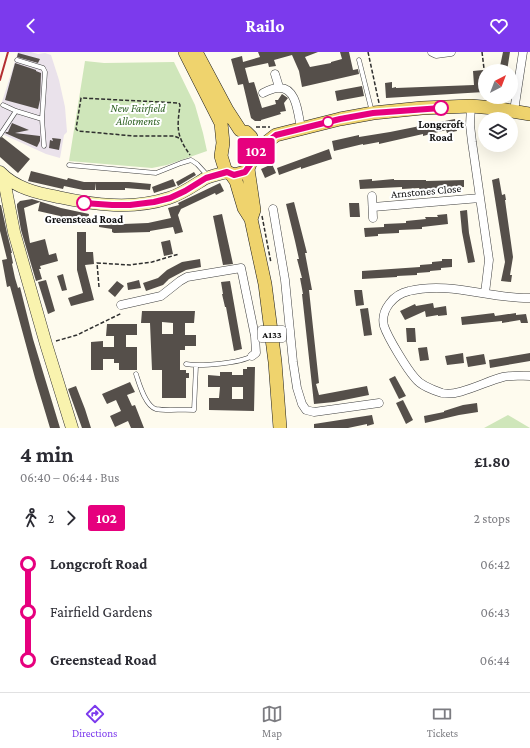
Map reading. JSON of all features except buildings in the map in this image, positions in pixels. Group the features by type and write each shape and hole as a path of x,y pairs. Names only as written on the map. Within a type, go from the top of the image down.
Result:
{"main road":[{"path":"185,52 221,123 223,142 221,156 222,163 229,173 241,174 248,169"},
{"path":"196,52 227,110 243,131 253,140 254,152"},
{"path":"254,152 276,135 340,119 376,113 422,108 471,106 530,114"},
{"path":"223,142 229,135 243,131 256,134 271,133 276,135"},
{"name":"A133","path":"251,219 254,210 248,169 254,152"},
{"name":"A133","path":"229,173 236,181 244,208 251,219 265,284 272,333 280,428"}],"street":[{"path":"432,52 436,54 451,52"},
{"path":"514,111 523,52"},
{"path":"275,74 279,87"},
{"path":"262,92 279,87 286,88 295,101 301,128"},
{"path":"471,106 470,125 489,260 485,293"},
{"path":"208,177 221,156"},
{"path":"1,173 19,186 39,193 81,202 130,205 170,198 208,177 229,173"},
{"path":"1,173 14,232 72,428"},
{"path":"10,212 19,186"},
{"path":"372,196 373,218"},
{"name":"Arnstones Close","path":"373,207 480,198"},
{"path":"273,209 285,280 293,362 297,388 302,404 306,410 314,412 379,403"},
{"path":"124,305 161,296 180,281 188,277 241,268 255,336 256,353 252,356"},
{"path":"530,298 512,298 443,288 409,291 399,294 392,300 384,317 384,325 391,340 415,379 423,385 443,393 453,393 503,377 530,376"},
{"path":"255,336 263,336 272,333"},
{"path":"275,362 293,362"}],"lane":[{"path":"17,60 43,68 45,72 42,119 44,146"},
{"path":"359,60 376,113"},
{"path":"3,105 16,111 42,119"},
{"path":"0,135 16,111"},
{"path":"70,165 156,173 191,160 197,164 208,177"},
{"path":"186,364 196,366 247,359 252,356"},
{"path":"136,374 143,394 149,404 155,408 194,410 196,366"}],"path":[{"path":"368,52 376,113"},
{"path":"482,52 483,64"},
{"path":"180,138 174,136 134,136 78,131 76,129 81,98 177,102 180,105 178,127 180,138 197,164"},
{"path":"99,287 97,263 130,264 152,262 179,254"},
{"path":"46,344 77,335 124,305"}],"shaded area":[{"path":"18,52 31,52 38,54 45,53 51,55 59,80 65,107 67,132 64,135 60,158 46,154 0,133 0,108"}],"green space":[{"name":"New Fairfield Allotments","path":"85,61 104,63 174,62 195,105 207,151 167,165 152,168 69,161"},
{"path":"508,415 530,428 484,428"}],"railway":[{"path":"0,80 8,52"}],"bus line":[{"name":"102","path":"84,203 130,205 170,198 206,178 227,172 234,175 245,172 250,165 254,152 276,135 340,119 373,113 422,108 441,108"}],"place":[{"name":"Longcroft Road","path":"441,108"},
{"name":"Greenstead Road","path":"84,203"}]}
